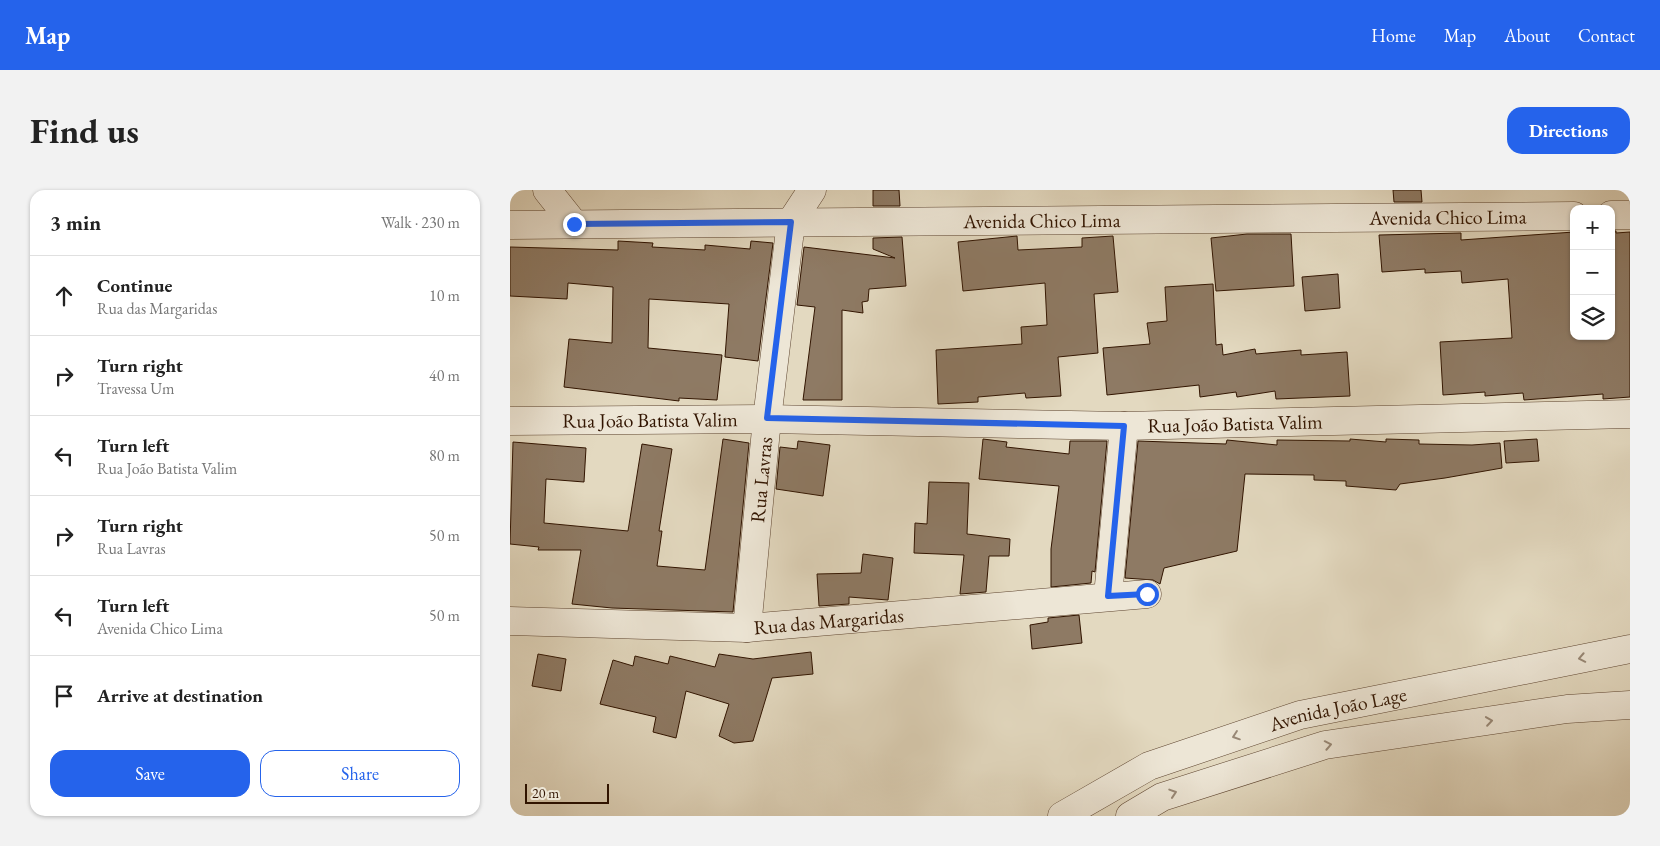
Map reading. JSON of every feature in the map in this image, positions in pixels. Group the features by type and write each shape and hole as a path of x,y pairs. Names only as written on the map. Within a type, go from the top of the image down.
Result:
{"street":[{"path":"547,190 574,224"},
{"name":"Rua Lavras","path":"747,628 767,418 791,222 812,190"},
{"path":"1615,215 1630,215"},
{"name":"Avenida Chico Lima","path":"510,226 1570,216"},
{"name":"Rua João Batista Valim","path":"510,421 767,418 1124,426 1630,414"},
{"path":"1108,596 1124,426"},
{"name":"Rua das Margaridas","path":"510,621 747,628 1147,594"},
{"name":"Avenida João Lage","path":"1062,816 1149,766 1300,715 1630,649"},
{"name":"Avenida João Lage","path":"1130,816 1162,797 1325,745 1567,710 1630,706"}],"building":[{"path":"873,190 899,190 900,206 873,206"},
{"path":"1393,190 1421,190 1422,202 1394,202"},
{"path":"1615,231 1616,233 1630,232 1630,397 1603,399 1603,394 1524,400 1523,393 1485,396 1485,392 1443,395 1440,342 1512,338 1508,279 1462,283 1461,271 1425,273 1425,269 1382,272 1379,235 1461,233 1461,240 1570,232 1570,340 1615,340"},
{"path":"1247,234 1291,234 1294,286 1216,291 1211,238"},
{"path":"1017,236 1018,250 1082,247 1082,238 1113,236 1118,292 1094,294 1098,353 1058,357 1061,396 1026,398 1025,393 978,397 978,402 938,404 936,350 1022,344 1021,327 1047,325 1045,283 963,291 958,242"},
{"path":"902,237 906,286 869,289 868,301 862,302 863,313 842,310 842,400 803,400 815,307 797,305 804,247 895,258 873,249 873,238"},
{"path":"618,241 653,243 652,247 705,250 705,245 750,249 751,241 773,243 758,361 725,357 729,304 649,299 648,348 722,355 717,400 679,398 679,401 564,387 569,339 612,343 613,287 568,283 567,299 510,296 510,247 618,250"},
{"path":"1338,274 1340,308 1305,311 1302,277"},
{"path":"1213,284 1216,345 1222,344 1223,355 1255,349 1256,354 1301,350 1301,355 1347,352 1350,396 1276,399 1275,391 1237,397 1236,392 1200,397 1199,385 1107,395 1103,348 1150,344 1147,323 1167,321 1165,287"},
{"path":"723,439 749,443 733,612 612,608 572,604 581,550 538,550 539,547 510,544 513,442 586,448 584,482 546,479 544,523 628,531 642,444 672,449 659,531 662,531 657,566 705,570"},
{"path":"983,439 1007,442 1006,447 1069,454 1070,441 1107,441 1095,572 1092,571 1091,583 1051,587 1051,549 1059,486 979,479"},
{"path":"1350,439 1386,442 1386,439 1419,440 1419,444 1472,445 1500,443 1502,468 1400,484 1396,490 1346,486 1346,481 1314,480 1314,475 1245,474 1237,551 1164,568 1160,584 1153,580 1125,578 1138,441 1226,444 1227,440 1277,445 1277,440 1350,441"},
{"path":"1537,439 1539,461 1506,463 1504,441"},
{"path":"798,441 830,445 823,496 776,489 780,447 797,449"},
{"path":"929,482 969,483 967,534 1010,539 1009,556 989,556 986,592 960,594 964,555 914,553 915,523 927,524"},
{"path":"863,554 893,558 888,600 849,597 849,604 819,606 817,574 861,573"},
{"path":"1079,615 1082,643 1032,649 1030,625 1048,622 1048,618"},
{"path":"811,652 813,674 772,678 753,741 734,743 719,736 729,704 686,691 676,738 653,732 656,717 600,704 613,660 633,666 635,656 668,664 670,656 715,667 719,654 753,659"},
{"path":"538,654 566,659 561,691 532,686"}],"route":[{"path":"574,224 791,222 767,418 1124,426 1108,596 1147,594"}]}
